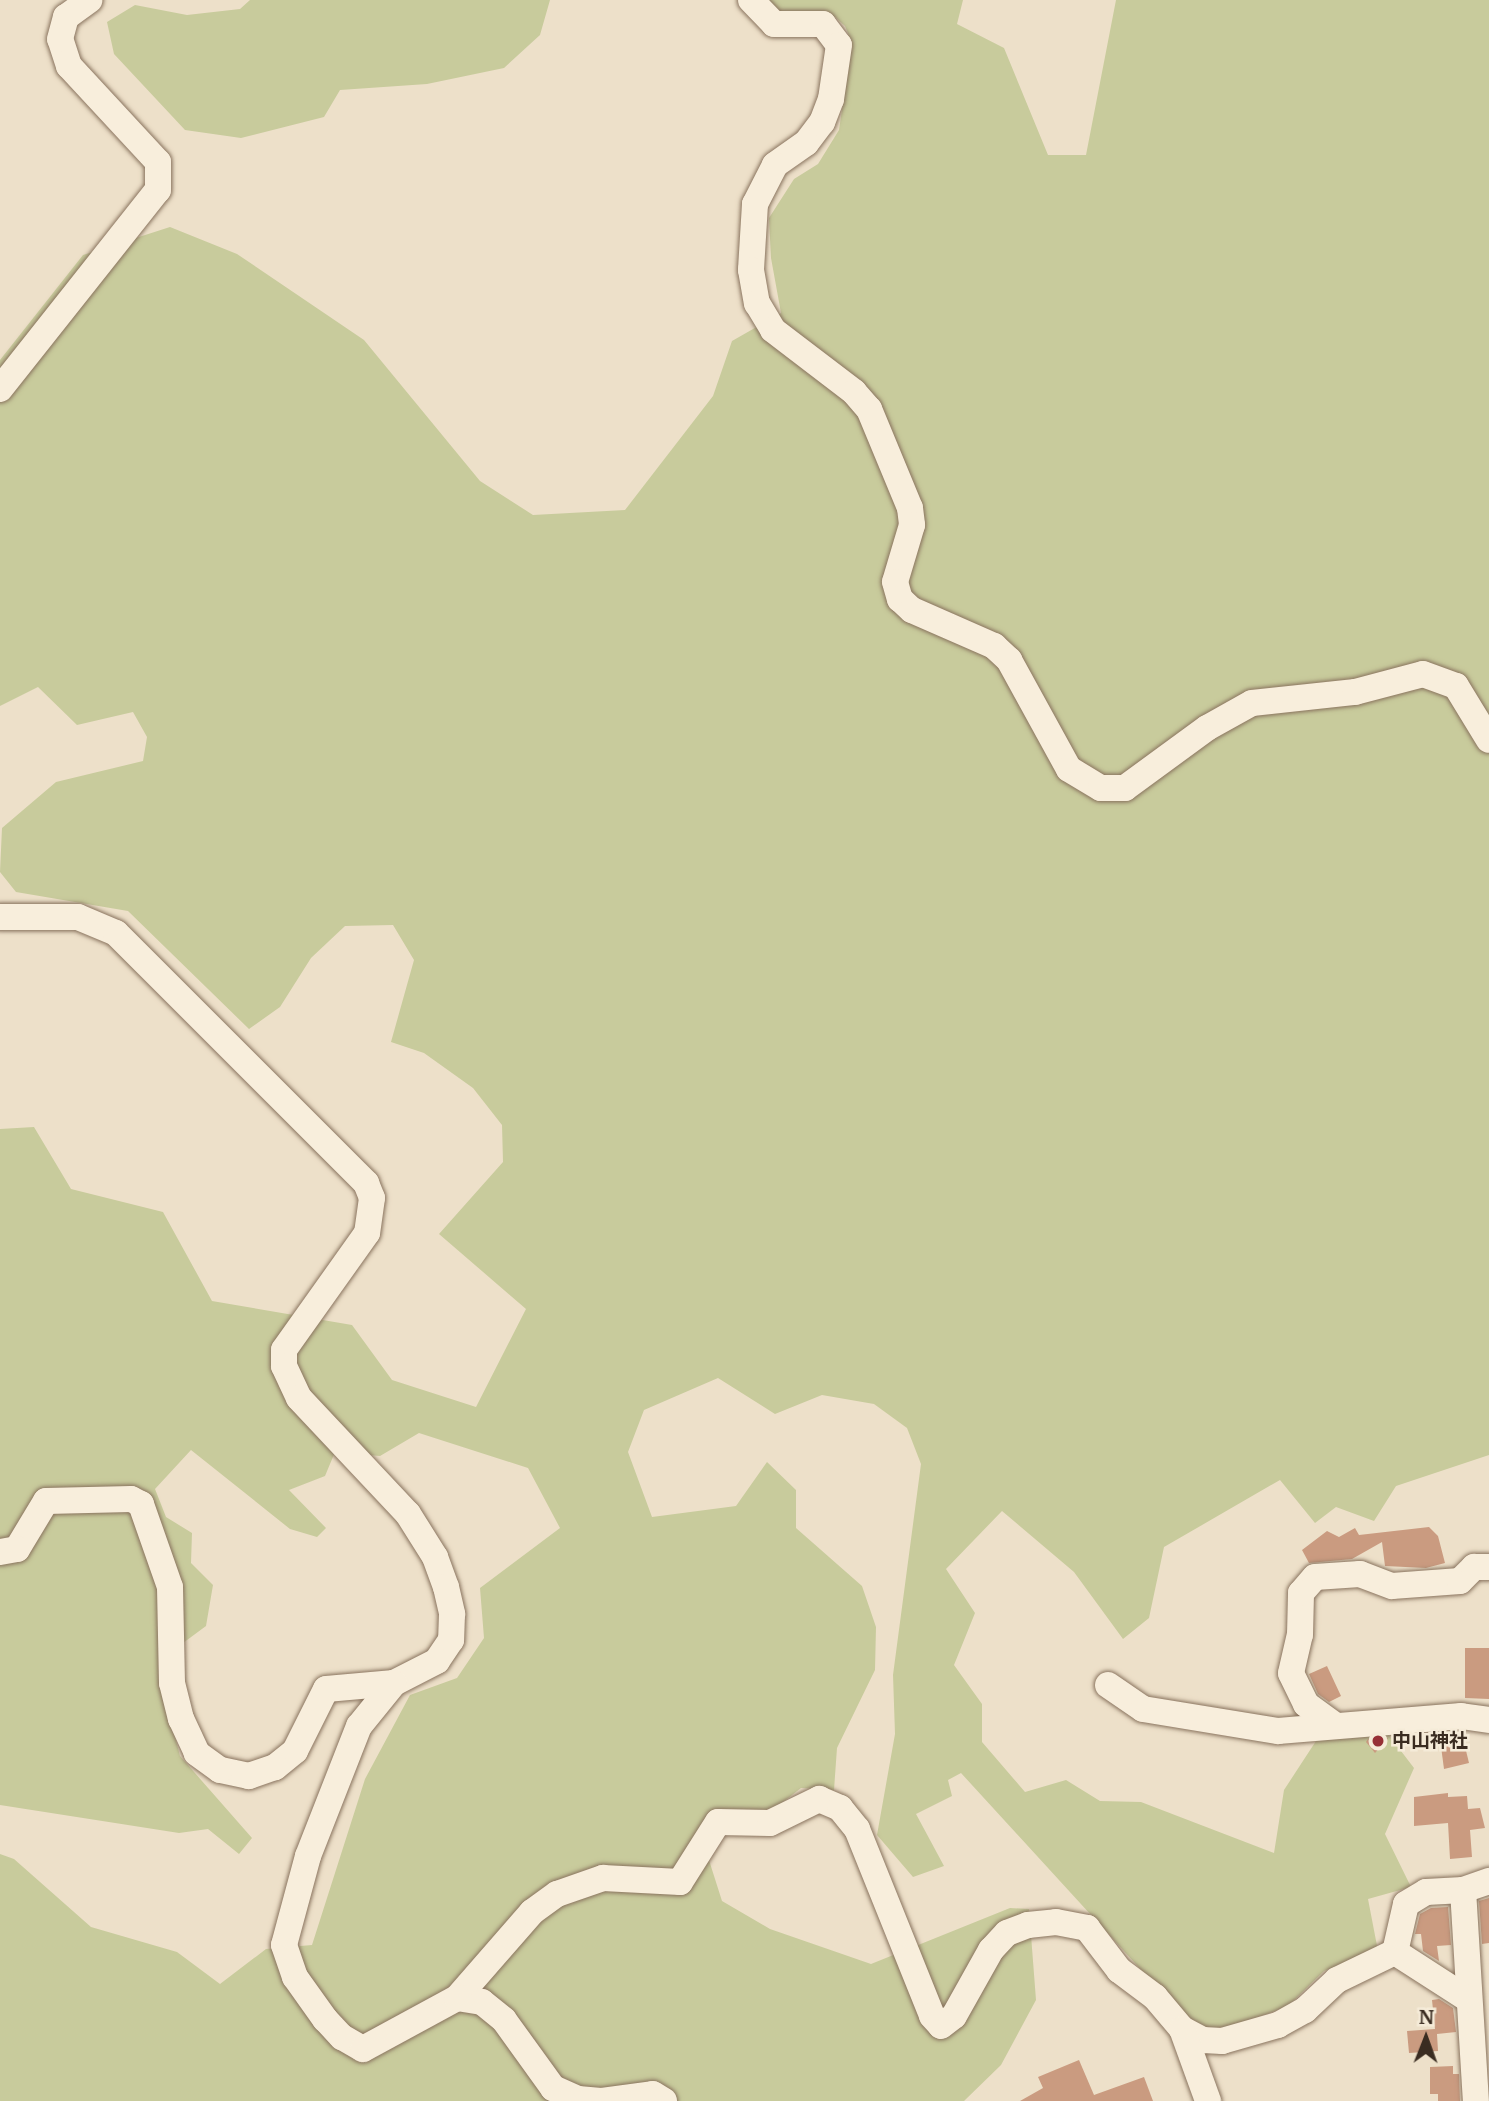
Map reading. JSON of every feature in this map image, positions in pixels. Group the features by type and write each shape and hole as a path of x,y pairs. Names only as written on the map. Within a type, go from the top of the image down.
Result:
{"street":[{"path":"0,389 158,190 158,162 69,66 60,39 66,17 89,0"},
{"path":"751,0 774,24 823,24 839,45 831,99 822,122 806,143 775,165 755,204 751,270 757,303 772,330 854,392 869,408 910,508 912,525 895,582 900,598 912,610 994,646 1009,660 1069,769 1101,788 1125,788 1207,728 1252,703 1355,692 1423,674 1456,685 1489,740"},
{"path":"0,916 78,917 116,933 366,1183 372,1198 367,1233 284,1350 284,1366 299,1398 408,1514 435,1558 446,1587 452,1614 451,1640 437,1661 394,1683 326,1689 295,1751 275,1768 249,1776 220,1770 197,1753 181,1718 172,1683 170,1587 141,1504 131,1499 46,1501 17,1549 0,1552"},
{"path":"1336,1726 1306,1704 1291,1673 1300,1636 1301,1593 1315,1577 1360,1574 1392,1586 1460,1581 1474,1567 1489,1567"},
{"path":"394,1683 359,1726 307,1856 284,1945 295,1976 325,2019 342,2037 363,2049 457,1998 532,1912 557,1895 603,1878 680,1882 718,1822 770,1823 819,1799 840,1808 858,1829 936,2024 941,2026 954,2016 991,1950 1007,1933 1056,1922 1087,1928 1119,1970 1155,1997 1182,2029 1208,2101"},
{"path":"1108,1685 1143,1709 1278,1731 1461,1716 1489,1720"},
{"path":"1395,1952 1406,1904 1426,1892 1463,1890 1489,1881"},
{"path":"1463,1890 1468,1999 1480,2092"},
{"path":"1182,2029 1203,2040 1222,2041 1278,2025 1305,2010 1337,1980 1395,1952"},
{"path":"1395,1952 1468,1999"},
{"path":"457,1998 482,2002 504,2020 553,2088 578,2099 602,2101 653,2094 664,2101"}],"green space":[{"path":"250,0 550,0 540,35 504,68 427,84 340,90 324,117 241,138 185,130 114,54 107,22 135,5 187,15 240,9"},
{"path":"763,0 963,0 957,24 1004,48 1048,155 1086,155 1116,0 1489,0 1489,1455 1396,1486 1374,1521 1336,1507 1315,1523 1280,1480 1164,1547 1149,1618 1123,1639 1074,1572 1002,1511 946,1569 975,1613 954,1665 982,1704 982,1742 1025,1792 1066,1780 1100,1801 1141,1802 1274,1853 1284,1790 1316,1741 1388,1734 1414,1768 1385,1834 1411,1887 1368,1899 1378,1951 1324,1971 1287,2007 1229,2027 1198,2032 961,1773 948,1780 952,1796 916,1814 944,1866 913,1877 877,1835 895,1734 893,1675 921,1464 907,1428 874,1404 822,1395 775,1414 718,1378 644,1410 628,1452 652,1517 736,1506 767,1462 796,1490 796,1528 862,1586 876,1627 875,1670 837,1748 834,1790 801,1788 769,1813 715,1811 708,1857 722,1901 770,1929 871,1964 1010,1908 1029,1909 1036,2000 1001,2065 964,2101 0,2101 0,1854 14,1859 91,1927 177,1952 220,1984 266,1949 312,1945 365,1779 410,1695 457,1678 484,1638 480,1588 560,1528 528,1468 419,1433 380,1456 335,1452 325,1476 289,1490 326,1528 317,1537 290,1529 191,1450 155,1489 166,1517 192,1533 191,1563 213,1585 206,1626 183,1643 166,1702 180,1756 252,1838 239,1854 208,1829 179,1833 0,1805 0,1129 34,1127 71,1189 163,1212 212,1301 352,1325 392,1380 476,1407 526,1309 439,1234 503,1162 502,1125 473,1088 424,1053 391,1042 414,960 393,925 345,926 311,958 280,1007 249,1029 128,911 16,892 0,872 2,828 56,782 143,761 147,737 133,712 77,725 38,687 0,706 0,360 83,255 170,227 237,254 364,340 480,481 533,515 625,510 713,396 732,341 781,313 771,258 769,218 794,179 818,164 839,130 852,43 845,26 835,17 770,10"}],"building":[{"path":"1429,1527 1438,1536 1445,1563 1426,1568 1385,1566 1382,1542 1352,1559 1309,1563 1302,1550 1327,1531 1339,1537 1355,1528 1359,1535"},
{"path":"1465,1648 1489,1648 1489,1699 1465,1698"},
{"path":"1327,1666 1341,1696 1329,1702 1318,1694 1309,1674"},
{"path":"1462,1734 1469,1763 1444,1769 1440,1739"},
{"path":"1388,1738 1375,1753 1366,1742 1368,1739"},
{"path":"1448,1793 1448,1797 1467,1796 1468,1809 1480,1808 1485,1828 1470,1830 1472,1857 1450,1859 1448,1823 1414,1826 1414,1797"},
{"path":"1489,1898 1489,1943 1482,1944 1479,1901"},
{"path":"1448,1907 1451,1945 1437,1946 1439,1961 1423,1951 1421,1934 1415,1934 1420,1914 1431,1908"},
{"path":"1439,1999 1453,2008 1456,2032 1437,2034 1438,2051 1409,2053 1407,2031 1435,2029 1432,2000"},
{"path":"1079,2060 1094,2095 1144,2077 1153,2101 1020,2101 1043,2088 1038,2077"},
{"path":"1453,2066 1453,2074 1459,2074 1460,2101 1438,2101 1438,2094 1430,2094 1430,2067"}],"place":[{"name":"中山神社","path":"1378,1741"}]}
